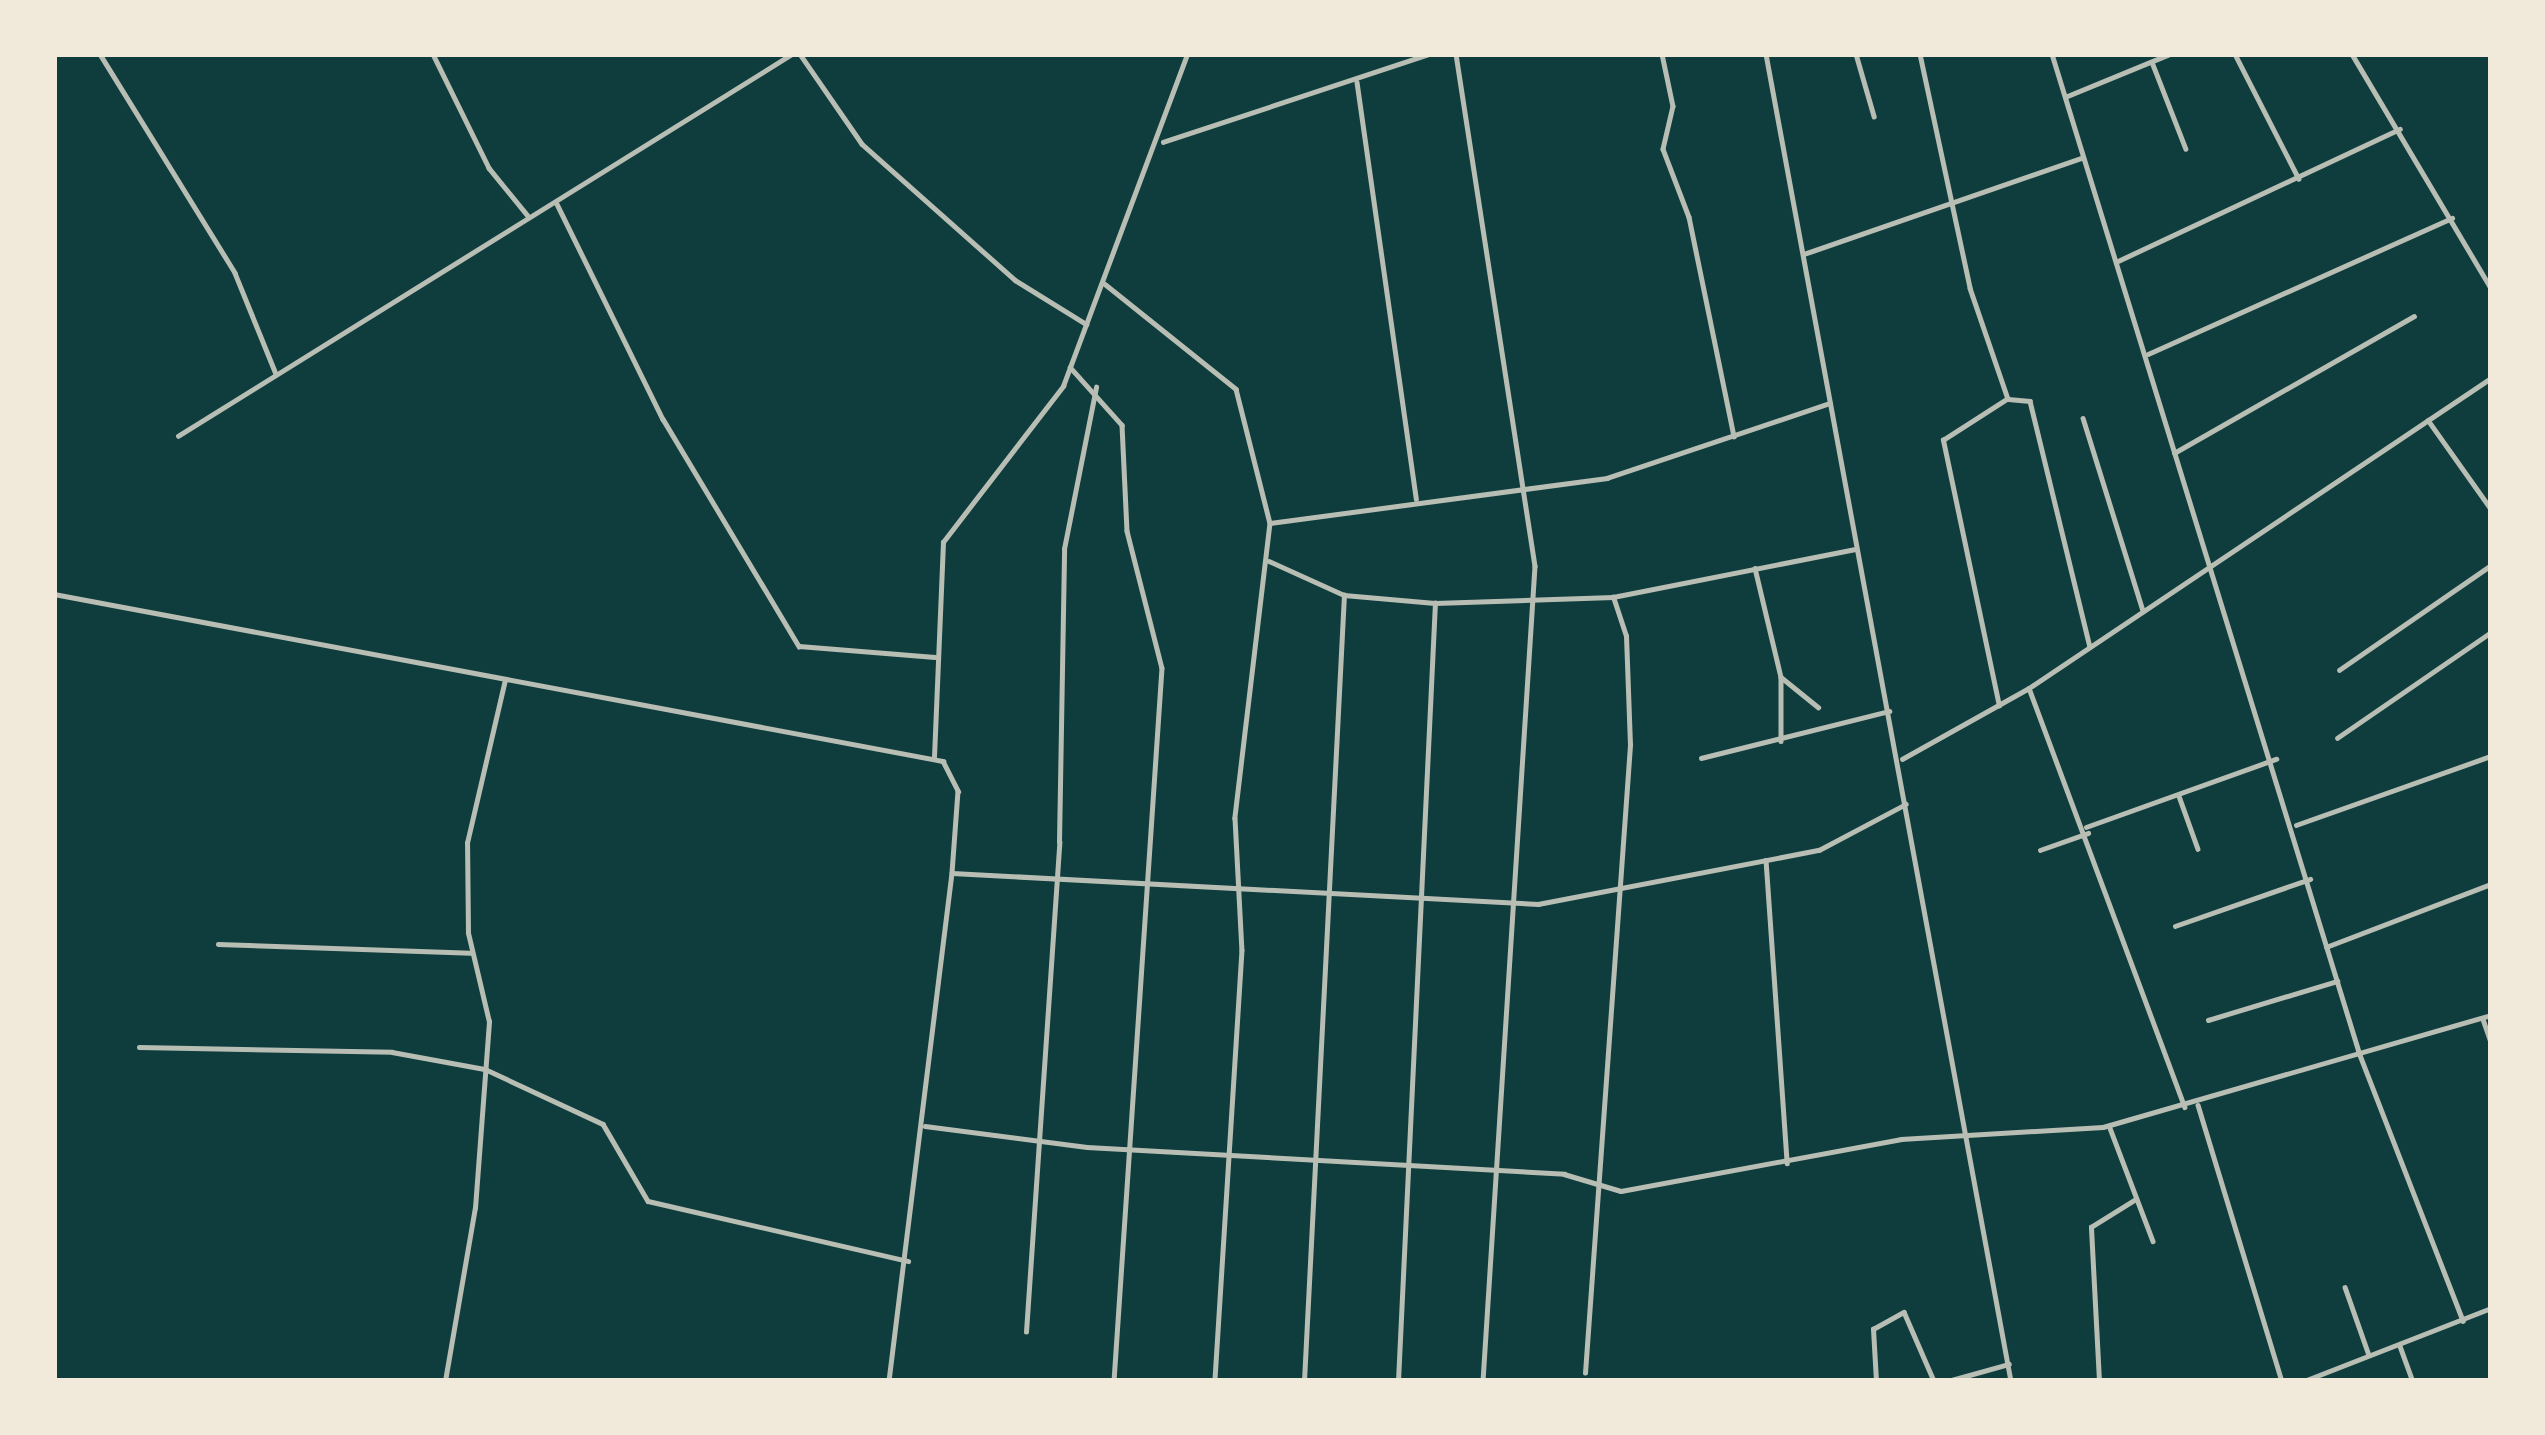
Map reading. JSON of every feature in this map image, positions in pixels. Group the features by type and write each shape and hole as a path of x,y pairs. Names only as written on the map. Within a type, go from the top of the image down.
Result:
{"street":[{"path":"100,54 235,273 276,374"},
{"path":"433,54 489,168 530,217"},
{"path":"178,436 796,54 862,144 1015,280 1086,324"},
{"path":"890,1381 925,1126 958,791 934,757 935,658 949,527 1030,438 1070,367 1163,142 1187,54"},
{"path":"1163,142 1357,82 1429,54"},
{"path":"1456,54 1525,487 1534,600 1509,906 1501,1169 1483,1381"},
{"path":"1662,54 1672,106 1664,149 1689,217 1734,436"},
{"path":"1766,54 1856,549 1902,759 1963,1139 2011,1381"},
{"path":"1856,54 1874,116"},
{"path":"1920,54 1954,202 2008,399"},
{"path":"2052,54 2148,354 2174,453 2276,759 2360,1055 2463,1321"},
{"path":"2065,97 2170,54"},
{"path":"2235,54 2299,179"},
{"path":"2352,54 2491,288"},
{"path":"2152,62 2186,149"},
{"path":"1357,82 1416,499"},
{"path":"2117,261 2400,129"},
{"path":"1803,254 2083,158"},
{"path":"557,204 663,418 799,646 935,658"},
{"path":"2148,354 2452,218"},
{"path":"1105,284 1236,389 1270,523 1269,561 1257,580 1235,818 1243,891 1215,1381"},
{"path":"2174,453 2414,316"},
{"path":"1070,367 1096,387 1122,425 1126,531 1158,626 1138,1151 1114,1381"},
{"path":"1902,759 2029,688 2491,378"},
{"path":"1026,1332 1044,1142 1057,871 1064,549 1096,387"},
{"path":"1999,706 1943,440 2008,399 2030,401 2090,646"},
{"path":"1270,523 1416,499 1607,478 1830,403"},
{"path":"2083,418 2143,610"},
{"path":"2428,420 2491,509"},
{"path":"1269,561 1343,595 1435,603 1613,596 1856,549"},
{"path":"2339,670 2491,565"},
{"path":"1755,568 1781,677 1781,741"},
{"path":"54,590 505,680 934,757"},
{"path":"1304,1381 1321,1162 1343,595"},
{"path":"1585,1372 1631,691 1613,596"},
{"path":"1398,1381 1435,603"},
{"path":"2337,738 2491,632"},
{"path":"1781,677 1818,707"},
{"path":"445,1381 485,1069 488,1009 471,953 467,843 505,680"},
{"path":"2029,688 2087,830 2185,1107"},
{"path":"1701,758 1889,711"},
{"path":"2296,825 2491,756"},
{"path":"2040,850 2276,759"},
{"path":"2179,796 2198,849"},
{"path":"952,873 1057,871 1243,891 1330,891 1509,906 1766,860 1874,830 1906,804"},
{"path":"1766,860 1787,1163"},
{"path":"2175,926 2310,879"},
{"path":"2326,946 2491,884"},
{"path":"218,944 471,953"},
{"path":"2208,1020 2337,981"},
{"path":"925,1126 1138,1151 1501,1169 1598,1187 1963,1139 2110,1126 2491,1015"},
{"path":"2483,1018 2491,1042"},
{"path":"140,1047 392,1052 485,1069 603,1124 648,1201 908,1261"},
{"path":"2197,1104 2282,1381"},
{"path":"2110,1126 2152,1241"},
{"path":"2099,1381 2091,1227 2137,1199"},
{"path":"2345,1287 2369,1357"},
{"path":"2304,1381 2491,1308"},
{"path":"1876,1381 1873,1329 1904,1312 1934,1381"},
{"path":"2400,1346 2413,1381"},
{"path":"1948,1381 2008,1364"}]}
